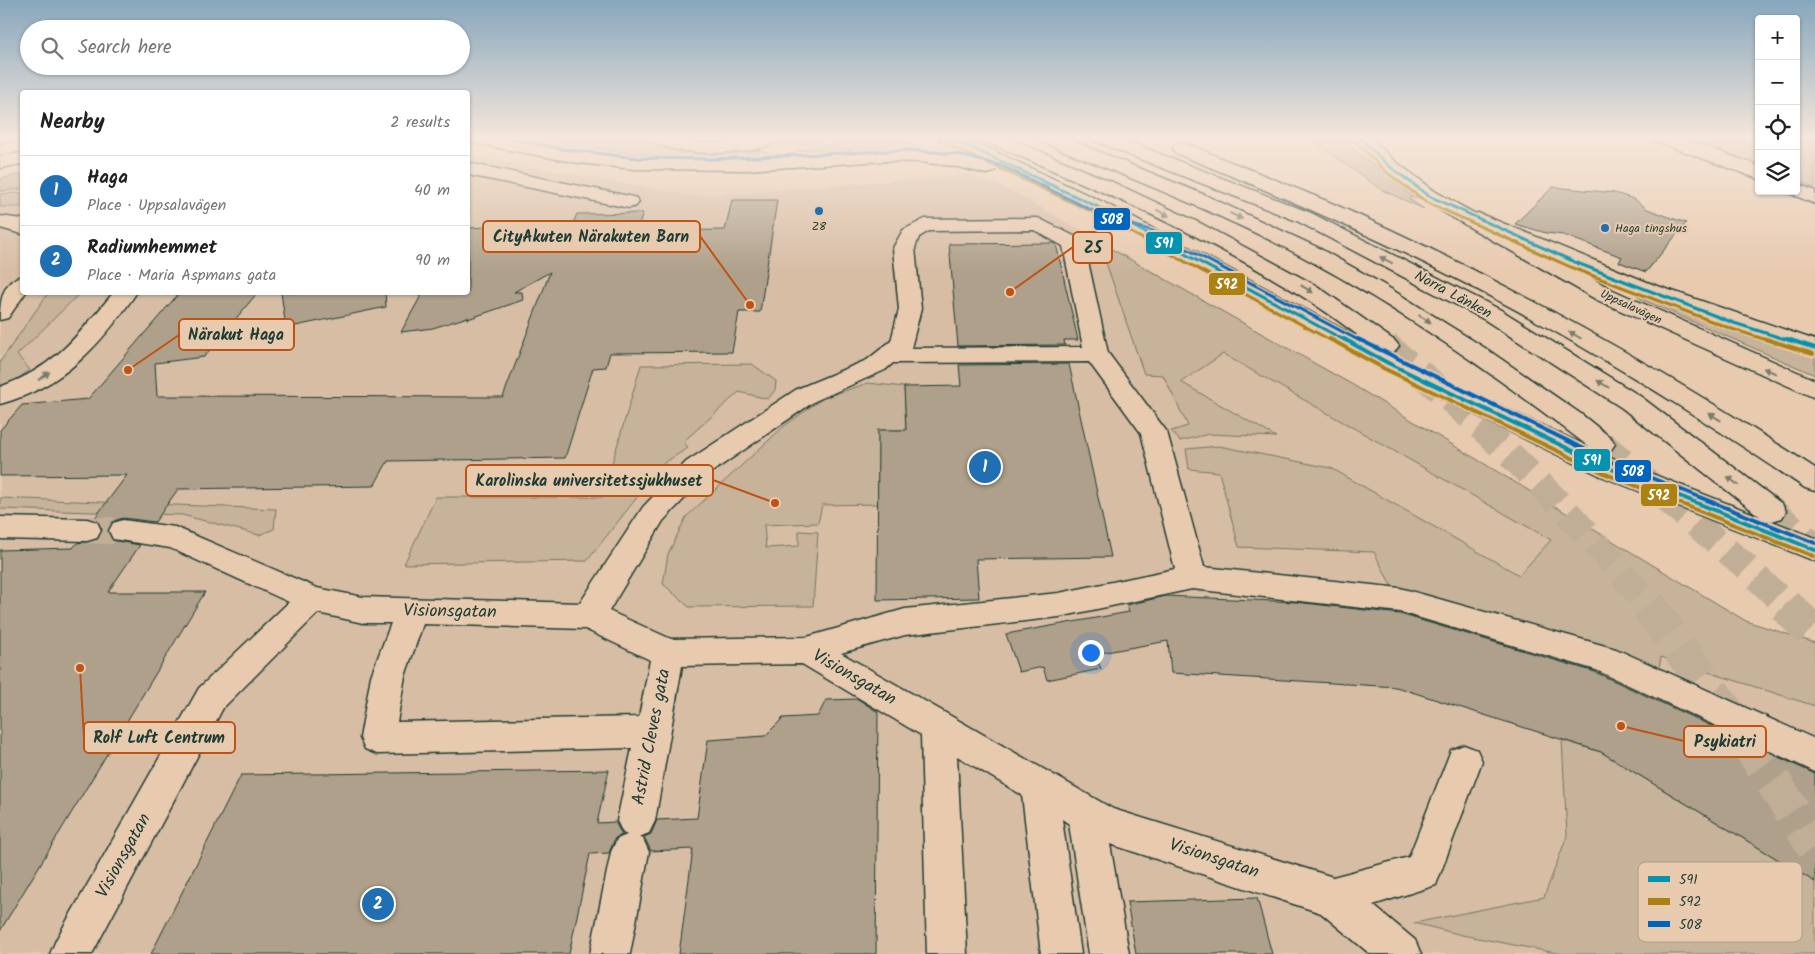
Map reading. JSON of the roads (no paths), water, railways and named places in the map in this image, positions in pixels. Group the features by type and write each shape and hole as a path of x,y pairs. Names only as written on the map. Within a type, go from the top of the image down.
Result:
{"main road":[{"path":"529,182 629,202"},
{"path":"1019,182 1106,224 1150,237"},
{"path":"1043,182 1096,206 1150,237 1388,363 1609,468 1815,550"},
{"path":"1095,182 1219,240 1311,292 1387,346"},
{"path":"1158,182 1231,214 1345,271 1490,362 1602,444"},
{"name":"Norra Länken","path":"1214,182 1304,217 1493,315 1631,402 1772,511"},
{"path":"1267,182 1377,230 1449,266 1632,367 1815,481"},
{"name":"Uppsalavägen","path":"1410,182 1429,196 1606,295 1815,390"},
{"path":"1800,191 1815,198"},
{"path":"1429,196 1586,267 1734,323 1815,348"},
{"path":"0,222 14,222 20,226"},
{"path":"589,616 652,514 696,469 806,395 876,365 902,344 910,309 904,248 910,234 925,225 1038,224 1073,243 1096,354 1154,432 1192,577"},
{"path":"0,313 20,286"},
{"path":"0,396 33,384 73,356 124,295"},
{"path":"888,356 1096,354"},
{"path":"0,528 86,530"},
{"name":"Visionsgatan","path":"123,531 174,538 312,599 363,610 589,616 668,653 807,650 1104,824 1333,897 1400,954"},
{"path":"807,650 905,622 1059,605 1192,577 1400,600 1604,659 1815,756"},
{"name":"Visionsgatan","path":"70,954 211,698 312,599"},
{"path":"412,610 388,676 377,738 653,732"},
{"name":"Astrid Cleves gata","path":"610,954 668,653"},
{"path":"938,726 946,954"},
{"path":"1333,897 1422,872 1464,761"},
{"path":"1039,785 1061,954"},
{"path":"1086,812 1109,954"}],"tunnel":[{"path":"1387,346 1458,406 1525,469 1589,536 1649,606"},
{"path":"1602,444 1745,566 1787,606"},
{"path":"1772,511 1815,546"},
{"path":"87,530 123,531"},
{"path":"1648,605 1744,736 1815,847"},
{"path":"1785,605 1815,634"}],"place":[{"name":"Z8","path":"819,211"},
{"name":"Haga tingshus","path":"1605,228"},
{"name":"Z5","path":"1010,292"},
{"name":"CityAkuten Närakuten Barn","path":"750,305"},
{"name":"Närakut Haga","path":"128,370"},
{"name":"Haga","path":"985,467"},
{"name":"Karolinska universitetssjukhuset","path":"775,503"},
{"name":"Rolf Luft Centrum","path":"80,668"},
{"name":"Psykiatri","path":"1621,726"},
{"name":"Radiumhemmet","path":"378,904"}]}
